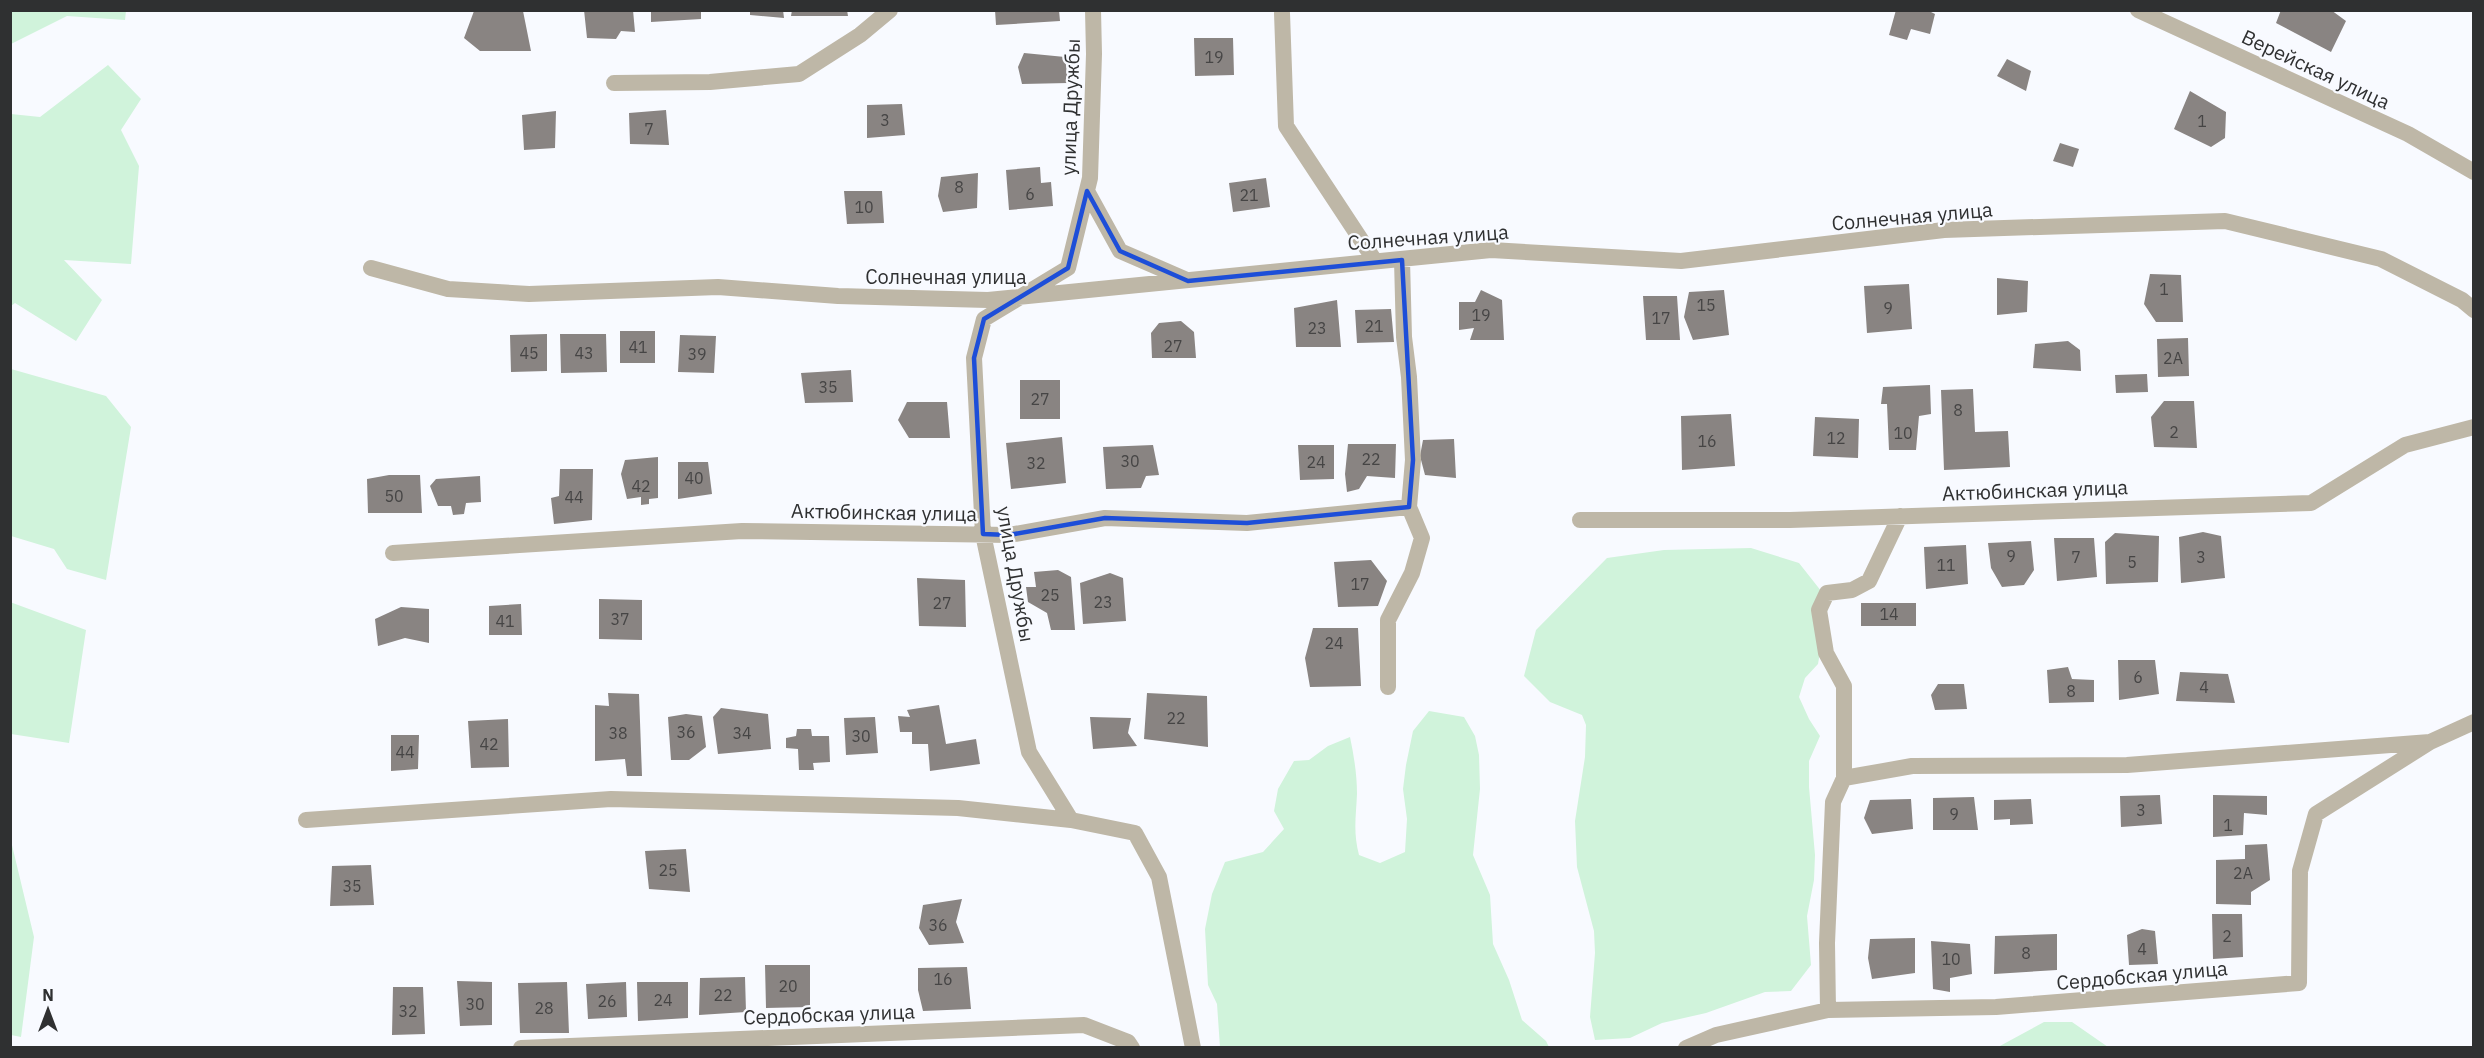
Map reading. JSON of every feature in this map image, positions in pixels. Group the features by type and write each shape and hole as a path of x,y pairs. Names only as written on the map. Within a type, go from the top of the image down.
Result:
{"street":[{"path":"614,83 710,82 799,75 860,35 890,10"},
{"name":"улица Дружбы","path":"1071,820 1029,752 983,534 974,358 984,319 1068,268 1090,178 1093,10"},
{"name":"Верейская улица","path":"2138,10 2408,134 2474,172"},
{"path":"1282,13 1286,126 1375,261"},
{"path":"1087,191 1120,251 1188,281"},
{"name":"Солнечная улица","path":"371,268 448,289 529,294 718,286 838,296 988,300 1491,250 1681,261 1944,230 2225,221 2381,259 2462,300 2474,310"},
{"path":"1388,687 1388,620 1412,573 1422,538 1409,507 1413,460 1409,377 1404,337 1402,260"},
{"name":"Актюбинская улица","path":"1580,520 1790,520 2311,503 2405,445 2474,427"},
{"name":"Актюбинская улица","path":"393,553 742,531 1009,535 1105,518 1247,523 1409,507"},
{"path":"1828,1010 1827,943 1833,802 1844,778 1844,686 1826,653 1819,610 1827,593 1852,590 1869,581 1900,516"},
{"path":"1844,778 1912,766 2127,765 2430,742 2474,722"},
{"name":"Сердобская улица","path":"1686,1047 1716,1035 1828,1010 1996,1007 2299,983 2300,871 2316,814 2430,742"},
{"path":"306,820 611,799 958,808 1071,820 1135,833 1159,877 1193,1047"},
{"name":"Сердобская улица","path":"521,1047 1083,1025 1128,1042 1132,1047"}],"highlighted area":[{"path":"1087,191 1120,251 1188,281 1402,260 1413,460 1409,507 1247,523 1105,518 1009,535 983,534 974,358 984,319 1068,268"}],"green space":[{"path":"11,10 126,11 125,20 67,16 11,44"},
{"path":"108,65 141,99 121,130 139,166 131,264 64,260 102,300 76,341 15,303 11,306 11,114 40,117"},
{"path":"11,369 106,396 131,427 106,580 67,569 54,549 11,536"},
{"path":"1751,548 1799,563 1829,601 1818,664 1805,678 1799,697 1820,736 1809,761 1815,855 1814,880 1807,916 1811,965 1791,991 1765,992 1706,1013 1662,1023 1630,1038 1595,1040 1590,1017 1595,953 1594,931 1577,867 1575,821 1585,757 1586,725 1582,715 1550,702 1524,676 1536,630 1607,558 1664,550"},
{"path":"10,602 86,630 69,743 11,734"},
{"path":"1429,711 1464,717 1475,736 1479,755 1480,789 1473,855 1490,895 1493,944 1509,980 1522,1020 1546,1041 1549,1047 1220,1047 1217,1004 1208,985 1205,929 1212,894 1225,862 1263,852 1284,829 1274,811 1278,789 1294,761 1309,760 1328,746 1350,737 1356,780 1355,832 1359,855 1380,863 1405,852 1407,819 1403,789 1406,765 1413,731"},
{"path":"11,841 34,937 21,1037 11,1035"},
{"path":"2044,1022 2072,1022 2108,1047 1998,1047"}],"building":[{"path":"584,10 633,10 635,32 621,31 616,39 587,38"},
{"path":"651,10 701,10 701,19 651,22"},
{"path":"750,10 783,10 784,18 750,15"},
{"path":"792,10 847,10 848,16 791,16"},
{"path":"995,10 1059,10 1060,21 996,25"},
{"path":"1896,10 1927,10 1935,14 1930,34 1911,29 1907,40 1889,35"},
{"path":"2281,10 2331,10 2346,21 2331,52 2276,23"},
{"path":"474,11 523,11 531,51 480,51 464,38"},
{"path":"1194,38 1233,38 1234,75 1195,76"},
{"path":"1024,53 1065,57 1068,83 1022,84 1018,67"},
{"path":"2007,59 2031,71 2026,91 1997,76"},
{"path":"2190,91 2226,112 2225,138 2211,147 2174,129"},
{"path":"902,104 905,135 867,138 867,105"},
{"path":"666,110 669,145 630,144 629,113"},
{"path":"556,111 555,148 524,150 522,115"},
{"path":"2060,143 2079,149 2073,167 2053,161"},
{"path":"1040,167 1041,183 1051,182 1053,206 1009,210 1006,170"},
{"path":"978,173 977,208 943,212 938,196 941,177"},
{"path":"1266,178 1270,207 1233,212 1229,183"},
{"path":"844,191 882,191 884,223 847,224"},
{"path":"2150,274 2181,275 2183,322 2156,322 2144,304"},
{"path":"1997,278 2028,281 2027,312 1997,315"},
{"path":"1909,284 1912,329 1867,333 1864,286"},
{"path":"1481,290 1502,300 1504,340 1470,340 1474,328 1459,330 1459,302 1475,302"},
{"path":"1724,290 1729,335 1693,340 1684,317 1689,292"},
{"path":"1643,296 1677,296 1680,340 1646,340"},
{"path":"1337,300 1341,347 1296,347 1294,308"},
{"path":"1391,309 1394,342 1357,343 1355,310"},
{"path":"1181,321 1194,332 1196,358 1152,358 1151,333 1159,323"},
{"path":"620,331 655,331 655,363 620,363"},
{"path":"547,334 547,371 511,372 510,335"},
{"path":"560,334 606,334 607,372 561,373"},
{"path":"680,335 716,336 714,373 678,372"},
{"path":"2188,338 2189,376 2158,377 2157,339"},
{"path":"2068,341 2080,350 2081,371 2033,368 2035,344"},
{"path":"851,370 853,402 805,403 801,373"},
{"path":"2147,374 2148,392 2116,393 2115,375"},
{"path":"1020,380 1060,380 1060,419 1020,419"},
{"path":"1930,385 1931,414 1919,416 1916,450 1889,450 1887,404 1881,404 1883,387"},
{"path":"1973,389 1975,432 2008,431 2010,467 1944,470 1941,390"},
{"path":"2164,401 2194,401 2197,448 2154,447 2151,417"},
{"path":"907,402 947,402 950,438 909,438 898,420"},
{"path":"1731,414 1735,466 1682,470 1681,416"},
{"path":"1815,417 1859,419 1858,458 1813,456"},
{"path":"1062,437 1066,483 1011,489 1006,443"},
{"path":"1454,439 1456,478 1425,475 1420,456 1423,440"},
{"path":"1348,444 1396,444 1395,478 1367,476 1359,489 1347,492 1345,474"},
{"path":"1153,445 1159,475 1146,476 1141,488 1106,489 1103,447"},
{"path":"1298,445 1334,445 1334,479 1300,480"},
{"path":"658,457 658,498 649,499 649,504 641,505 641,497 627,499 621,474 625,460"},
{"path":"678,462 708,462 712,494 678,499"},
{"path":"560,469 593,469 592,520 554,524 551,498 559,496"},
{"path":"389,475 420,475 422,513 368,513 367,479"},
{"path":"480,476 481,502 466,503 464,514 453,515 451,506 438,506 430,486 436,479"},
{"path":"2203,532 2221,536 2225,578 2181,583 2179,537"},
{"path":"2115,533 2159,536 2158,582 2106,584 2105,542"},
{"path":"2054,538 2094,538 2097,577 2057,581"},
{"path":"2031,541 2034,570 2024,585 2002,587 1991,568 1988,543"},
{"path":"1966,545 1968,584 1926,589 1924,547"},
{"path":"1371,560 1387,581 1378,606 1338,607 1334,562"},
{"path":"1058,570 1071,577 1075,630 1051,630 1047,613 1028,602 1026,587 1036,587 1034,572"},
{"path":"1110,573 1123,578 1126,621 1083,624 1080,583"},
{"path":"917,578 965,580 966,627 919,626"},
{"path":"599,599 642,600 642,640 599,639"},
{"path":"1861,603 1916,603 1916,626 1861,626"},
{"path":"521,604 522,635 489,635 489,606"},
{"path":"401,607 429,609 429,643 405,638 378,646 375,619"},
{"path":"1313,628 1358,628 1361,686 1310,687 1305,658"},
{"path":"2118,660 2155,660 2159,694 2119,700"},
{"path":"2068,667 2072,679 2094,680 2094,702 2049,703 2047,670"},
{"path":"2180,672 2228,674 2235,703 2176,701"},
{"path":"1938,684 1964,684 1967,709 1935,710 1931,695"},
{"path":"608,693 639,694 642,776 627,776 625,759 595,761 595,705 609,706"},
{"path":"1147,693 1207,696 1208,747 1144,739"},
{"path":"939,705 946,744 976,739 980,764 930,771 928,744 912,744 912,732 900,732 898,716 910,717 907,710"},
{"path":"721,708 768,714 771,749 718,754 713,717"},
{"path":"686,714 702,716 706,747 689,760 671,760 668,717"},
{"path":"875,717 878,753 846,755 844,718"},
{"path":"1090,717 1131,718 1128,733 1137,746 1093,749"},
{"path":"508,719 509,767 471,768 468,721"},
{"path":"797,729 811,729 812,736 829,736 830,762 813,763 814,770 799,770 798,749 786,748 786,738 796,736"},
{"path":"391,735 419,735 418,769 391,771"},
{"path":"2160,795 2162,824 2121,827 2120,796"},
{"path":"2213,795 2267,796 2267,815 2244,813 2243,835 2213,837"},
{"path":"1974,797 1978,830 1933,830 1933,798"},
{"path":"1911,799 1913,829 1872,834 1864,818 1870,800"},
{"path":"2031,799 2033,824 2010,825 2010,819 1994,820 1994,800"},
{"path":"2267,844 2270,880 2251,892 2251,905 2216,904 2216,860 2245,859 2245,845"},
{"path":"686,849 690,892 649,889 645,851"},
{"path":"371,865 374,905 330,906 332,866"},
{"path":"962,899 956,922 964,943 929,945 919,928 923,905"},
{"path":"2212,914 2242,914 2243,957 2213,959"},
{"path":"2142,929 2155,931 2158,964 2129,965 2127,935"},
{"path":"2057,934 2057,970 1994,974 1995,936"},
{"path":"1915,938 1915,973 1872,979 1868,958 1870,939"},
{"path":"1931,941 1970,944 1972,974 1950,978 1950,992 1933,989"},
{"path":"765,965 810,965 810,1007 766,1008"},
{"path":"967,967 971,1009 923,1011 918,990 918,968"},
{"path":"745,977 746,1012 699,1015 700,978"},
{"path":"457,981 492,982 492,1025 460,1026"},
{"path":"567,982 569,1033 520,1033 518,983"},
{"path":"626,982 627,1017 588,1019 586,984"},
{"path":"637,982 688,982 688,1018 638,1021"},
{"path":"393,987 423,987 425,1034 392,1035"}]}
